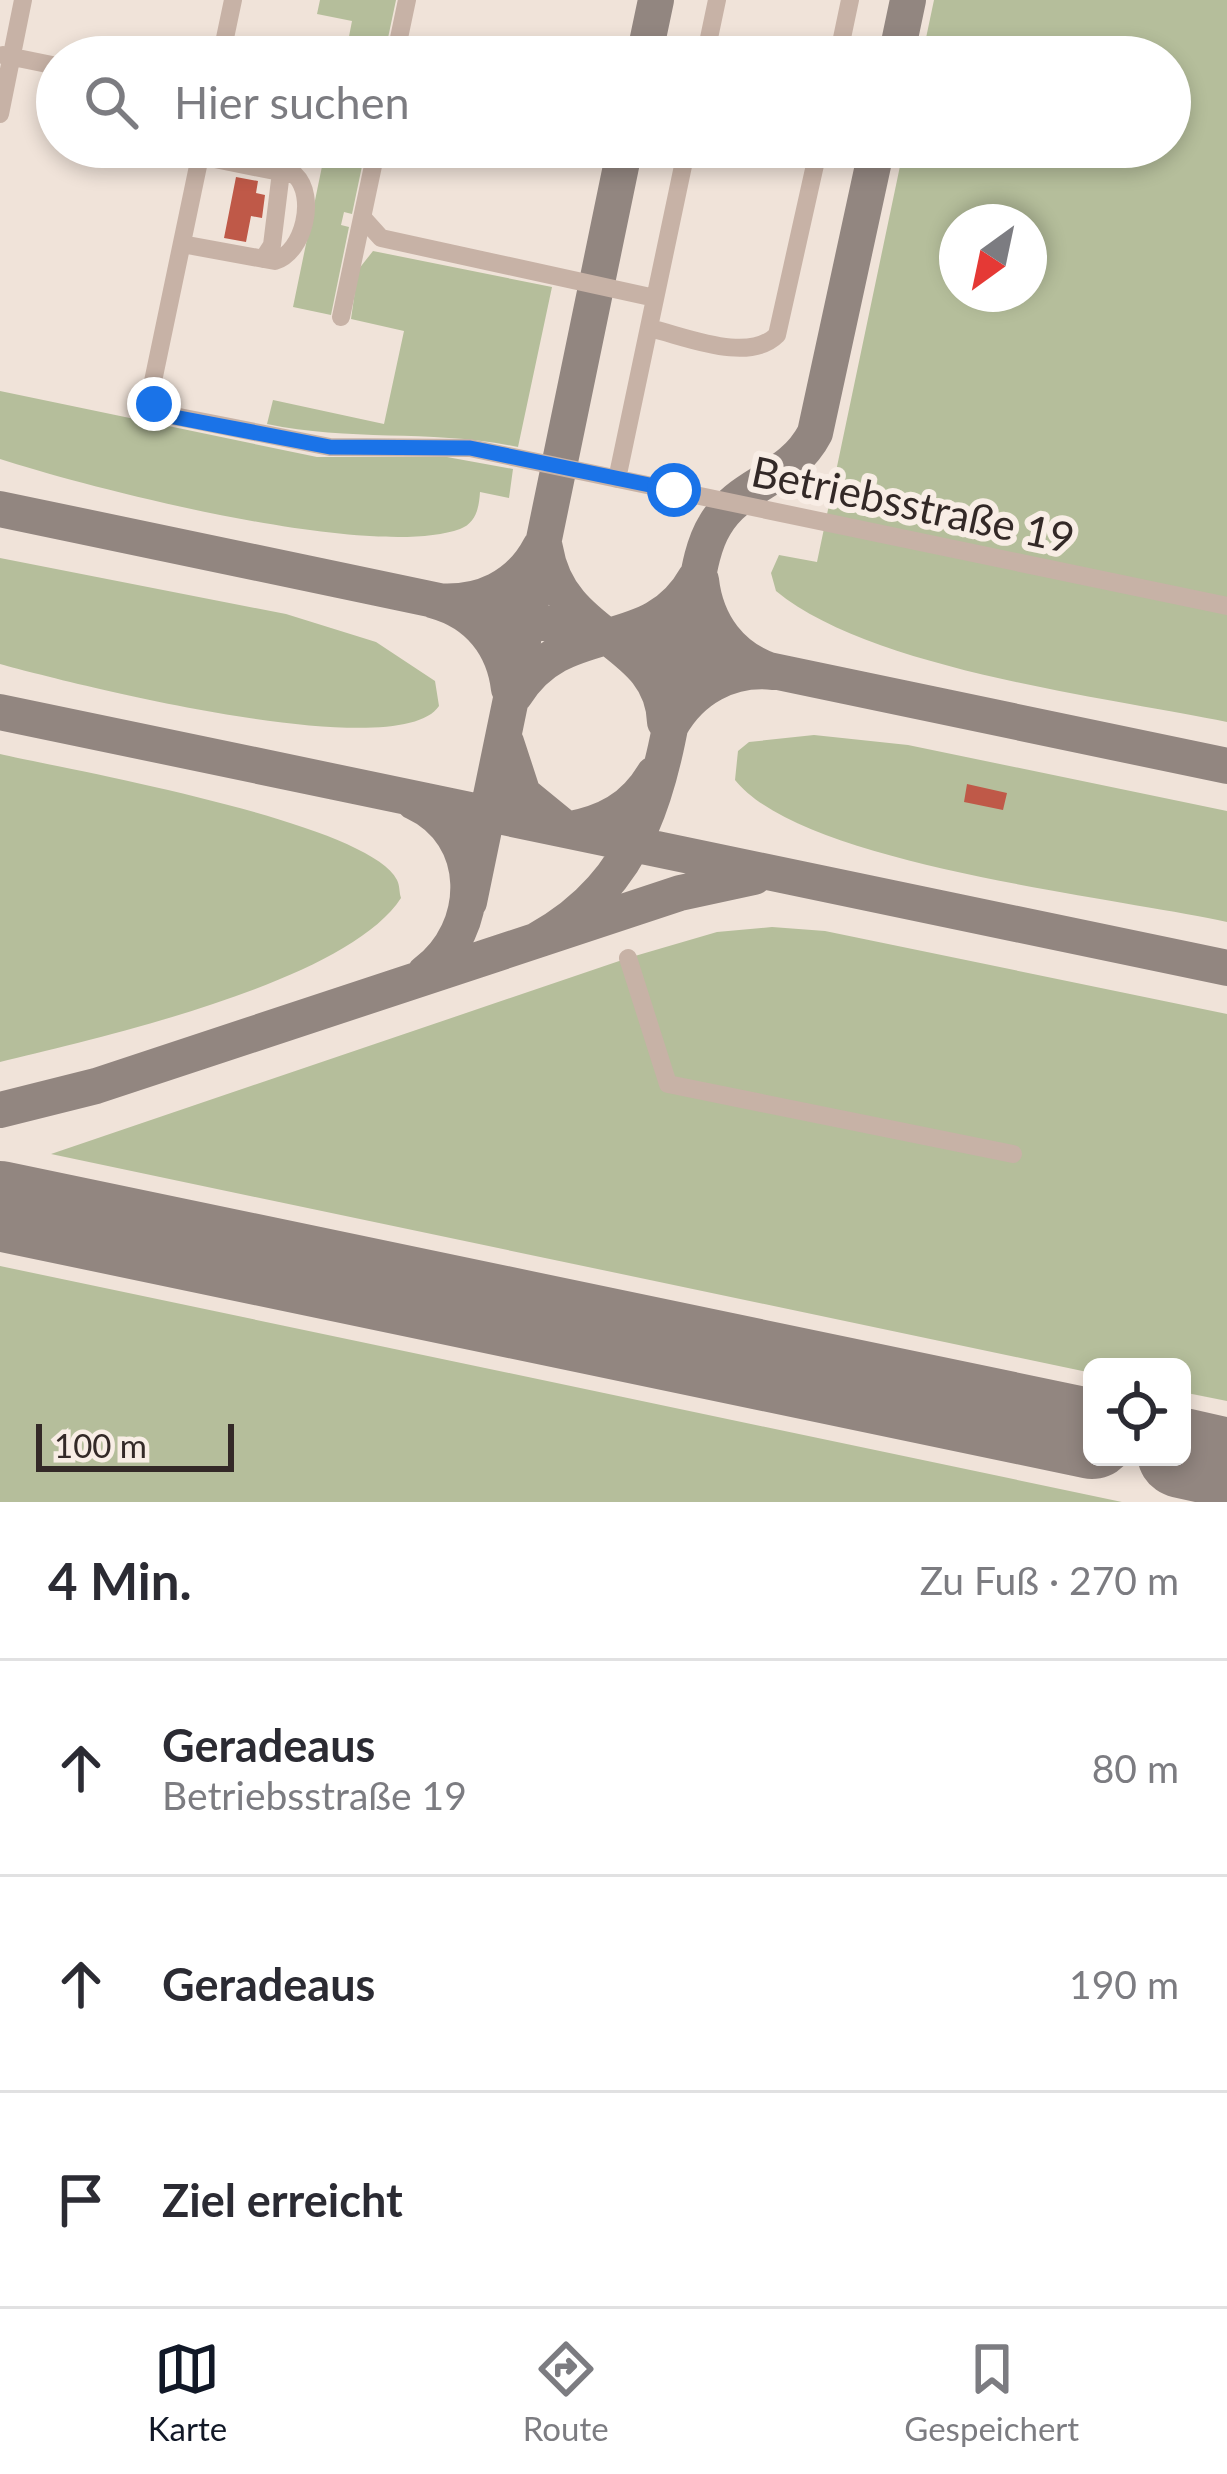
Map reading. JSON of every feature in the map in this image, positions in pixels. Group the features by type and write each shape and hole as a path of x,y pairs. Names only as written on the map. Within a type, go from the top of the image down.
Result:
{"lane":[{"path":"0,114 6,55 22,0"},
{"path":"225,36 233,0"},
{"path":"399,36 407,0"},
{"path":"709,36 717,0"},
{"path":"842,36 850,0"},
{"path":"6,55 36,61"},
{"path":"198,168 182,244 263,259 272,245 281,172 265,168"},
{"path":"341,317 373,168"},
{"path":"617,478 682,168"},
{"path":"649,328 744,348 762,346 777,335 814,168"},
{"path":"363,218 381,238 655,298"},
{"name":"Betriebsstraße 19","path":"182,244 152,386 160,411 330,447 447,446 514,458 1227,606"},
{"path":"628,958 668,1084 1013,1154"}],"green space":[{"path":"320,0 396,0 388,36 349,36 352,21 317,14"},
{"path":"934,0 1227,0 1227,722 991,676 869,641 817,618 776,591 771,573 779,555 817,562 900,168 1191,168 1191,36 926,36"},
{"path":"322,168 362,168 352,214 344,212 341,225 349,227 331,315 293,307"},
{"path":"373,251 552,287 518,447 267,424 273,400 384,424 404,331 351,319 358,270"},
{"path":"0,391 317,457 447,457 513,469 509,498 480,492 470,523 419,536 300,529 163,503 0,459"},
{"path":"0,558 286,614 376,642 435,681 439,706 411,722 363,728 300,725 158,702 0,664"},
{"path":"814,735 908,745 1227,811 1227,922 891,856 825,835 771,809 735,780 738,751 749,742"},
{"path":"0,754 214,801 333,838 374,859 397,880 401,898 372,928 329,956 276,981 155,1022 0,1062"},
{"path":"772,927 825,931 1227,1014 1227,1401 1191,1394 1191,1358 1083,1358 1083,1371 51,1154 628,958 717,932"},
{"path":"0,1266 1122,1502 0,1502"}],"building":[{"path":"236,177 258,181 256,193 265,195 262,218 251,216 246,242 224,238"},
{"path":"967,784 1007,793 1003,810 964,802"}],"taxiway":[{"path":"648,36 656,0"},
{"path":"900,36 908,0"},
{"path":"469,902 621,168"},
{"path":"537,940 579,911 611,878 635,840 664,755 700,568 715,525 738,499 792,462 815,433 872,168"},
{"path":"0,509 1227,766"},
{"path":"509,689 501,659 486,633 464,614 435,601 467,600 496,590 521,573 540,547"},
{"path":"545,548 554,579 570,603 647,672 660,694 665,722"},
{"path":"515,695 557,655 655,618 677,602 696,577"},
{"path":"670,727 689,702 713,683 742,673 774,672 745,658 723,637 708,611 701,580"},
{"path":"0,712 1227,968"},
{"path":"506,742 523,794 567,830 617,813 654,774"},
{"path":"414,802 454,836 468,883 458,932 425,973"},
{"path":"0,1110 96,1086 680,893 754,877"}],"runway":[{"path":"0,1206 1083,1432"},
{"path":"1191,1455 1227,1463"}],"route":[{"path":"154,404 169,416 294,442 353,448 470,448 674,490"}]}
